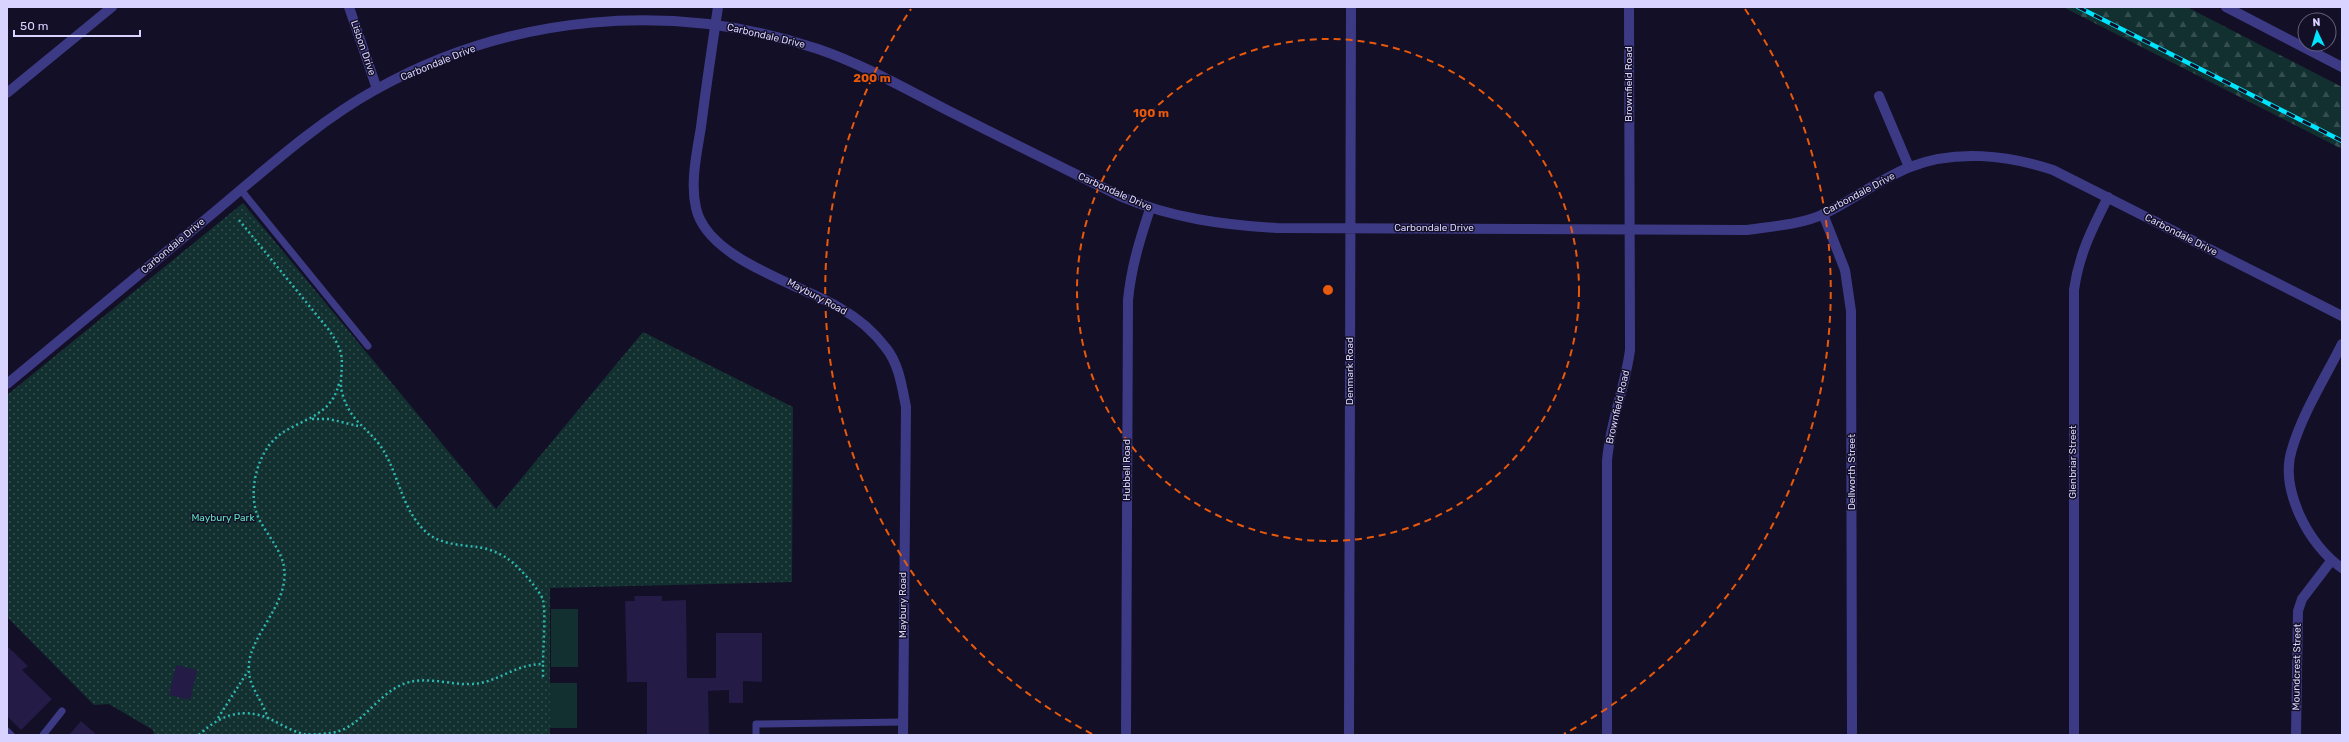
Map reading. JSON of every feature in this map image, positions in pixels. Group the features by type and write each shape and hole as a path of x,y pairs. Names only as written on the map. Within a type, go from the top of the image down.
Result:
{"street":[{"path":"7,93 112,7"},
{"name":"Lisbon Drive","path":"349,7 377,89"},
{"name":"Maybury Road","path":"718,7 694,172 695,207 698,216 712,238 740,258 840,308 872,332 887,349 896,366 902,384 906,407 903,735"},
{"name":"Denmark Road","path":"1348,735 1351,7"},
{"name":"Brownfield Road","path":"1607,735 1607,461 1609,436 1623,389 1630,350 1629,7"},
{"path":"2226,7 2342,67"},
{"name":"Carbondale Drive","path":"7,384 241,190 348,106 377,89 437,61 497,39 561,24 613,20 656,19 715,25 786,38 822,50 894,83 1122,197 1150,209 1199,221 1233,226 1747,230 1800,222 1823,214 1909,167 1948,158 1977,156 2006,157 2053,170 2342,316"},
{"path":"1879,96 1909,167"},
{"name":"Glenbriar Street","path":"2074,735 2074,290 2078,264 2084,246 2108,197"},
{"name":"Hubbell Road","path":"1126,735 1128,300 1130,277 1150,209"},
{"name":"Dellworth Street","path":"1823,214 1845,270 1851,311 1852,735"},
{"path":"2342,344 2291,450 2289,468 2292,488 2301,519 2315,544 2331,561 2342,568"},
{"name":"Moundcrest Street","path":"2296,735 2298,612 2302,599 2331,561"}],"lane":[{"path":"241,190 368,346"},
{"path":"43,735 62,711"},
{"path":"756,735 756,724 903,722"},
{"path":"7,731 11,735"}],"path":[{"path":"239,220 329,330 341,355 340,377 343,397 360,426 378,443 388,460 409,510 426,532 442,541 479,547 508,559 538,590 543,600 543,676"},
{"path":"312,419 335,395 340,377"},
{"path":"199,735 218,719 248,671 257,640 283,590 284,574 280,556 258,518 254,501 254,483 261,460 275,437 289,428 312,419 329,419 360,426"},
{"path":"218,719 235,714 259,715 304,734 333,733 358,721 375,703 401,685 419,680 435,680 472,684 484,682 523,666 543,664"},
{"path":"248,671 268,719"}],"green space":[{"path":"2063,7 2187,7 2342,87 2342,149"},
{"name":"Maybury Park","path":"243,203 496,509 643,332 793,407 792,582 550,588 550,735 154,735 153,730 109,704 94,705 7,617 7,395"},
{"path":"551,609 578,609 578,667 551,667"},
{"path":"550,683 577,683 577,728 550,728"}],"building":[{"path":"634,596 662,596 662,601 686,600 687,678 716,678 716,633 762,633 762,682 743,681 743,703 729,703 729,690 708,691 709,735 647,735 647,682 627,682 625,601 635,601"},
{"path":"7,646 28,666 22,670 52,699 21,730 7,716"},
{"path":"176,665 197,670 190,700 169,695"},
{"path":"81,721 97,735 69,735"}],"railway":[{"path":"2078,7 2342,141"}]}
